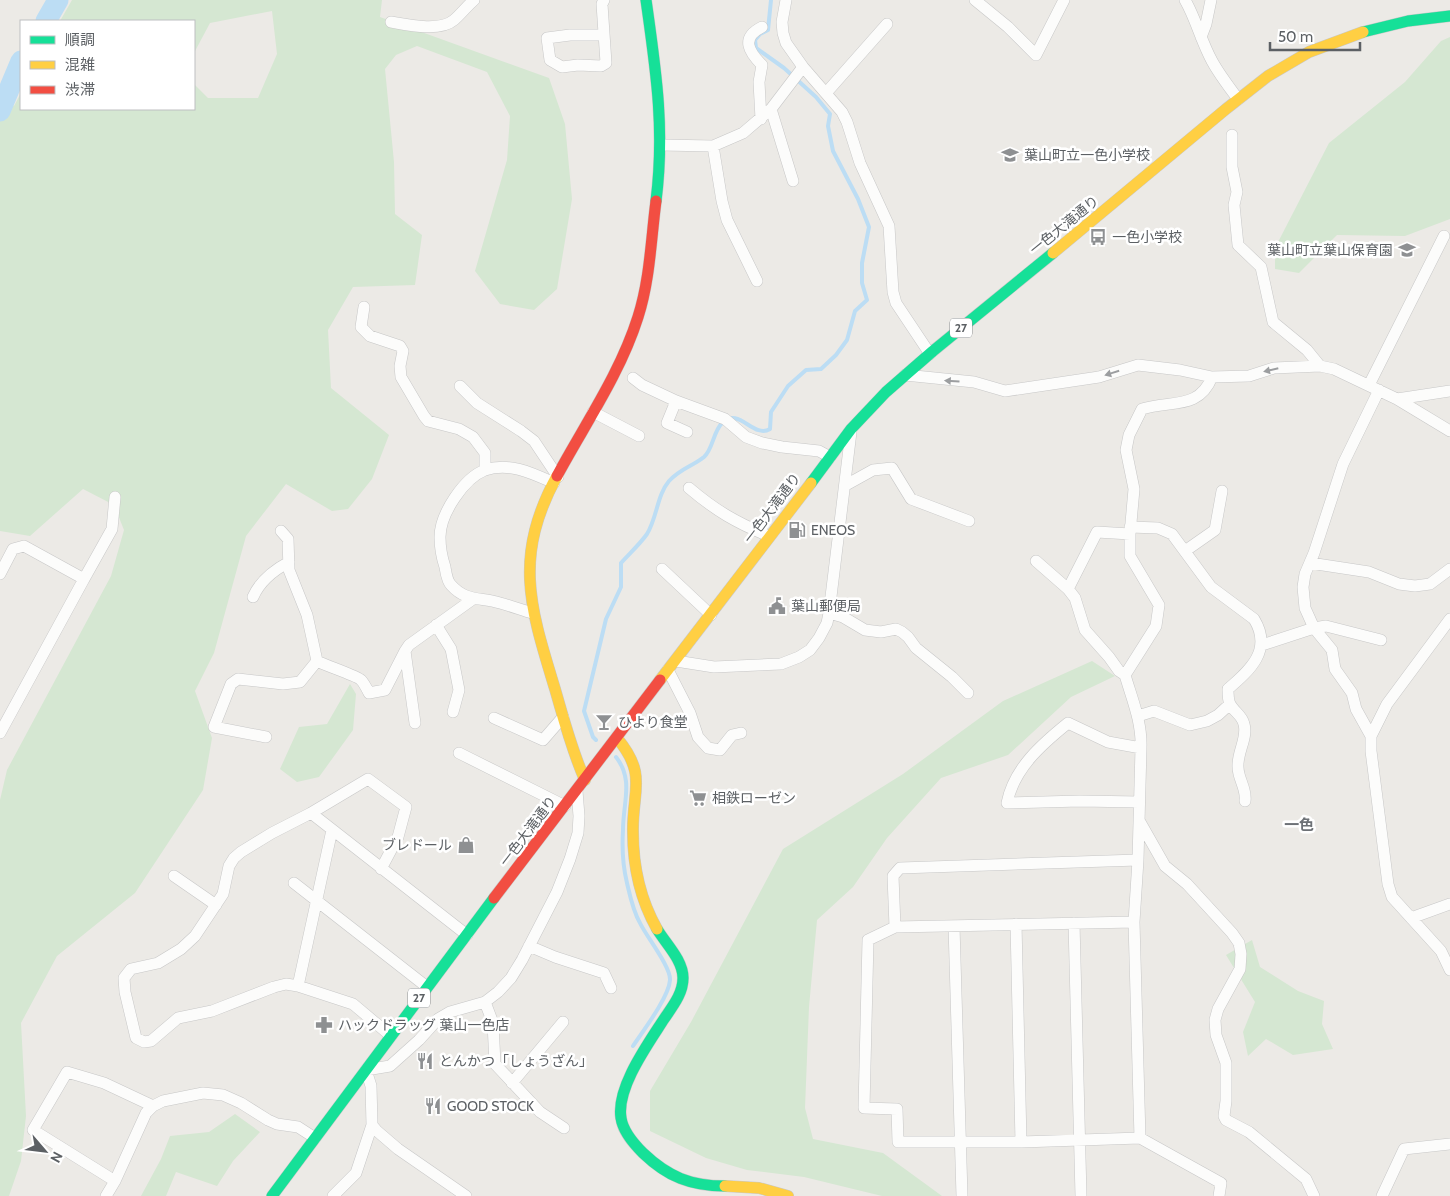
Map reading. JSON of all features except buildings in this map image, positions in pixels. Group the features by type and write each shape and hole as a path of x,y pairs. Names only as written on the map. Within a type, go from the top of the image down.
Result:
{"main road":[{"path":"585,780 571,746 532,613 529,579 534,533 543,504 627,347 638,316 649,260 661,145 660,107 646,0"},
{"name":"一色大滝通り","path":"272,1196 427,987 851,428 874,404 930,354 1268,77 1292,62 1330,43 1390,24 1420,18 1450,16"},
{"path":"617,738 625,746 635,766 638,779 633,822 633,841 635,872 639,890 647,910 678,963 683,976 680,992 673,1006 647,1047 626,1087 620,1104 620,1119 638,1149 661,1168 677,1178 694,1184 756,1187 773,1190 788,1196"}],"street":[{"path":"604,0 602,4 606,63 601,66 578,65 562,67 550,60 547,38 570,34 604,35"},
{"path":"786,0 782,22 783,33 798,74 826,93 842,112 847,122 860,163 889,226 893,292 896,303 930,354"},
{"path":"975,0 1036,55 1064,0"},
{"path":"1185,0 1191,9 1212,61 1238,100"},
{"path":"1201,37 1206,24 1210,0"},
{"path":"391,22 420,26 440,26 453,22 470,1"},
{"path":"826,93 887,24"},
{"path":"761,119 760,82 762,65 752,55 748,46 750,36 762,27"},
{"path":"661,145 713,146 743,133 771,109 798,74"},
{"path":"771,109 793,181"},
{"path":"1232,135 1232,167 1237,192 1234,205 1238,245 1260,267 1273,322 1307,350 1320,366"},
{"path":"713,146 727,220 757,281"},
{"path":"1371,736 1356,709 1352,693 1335,669 1332,650 1314,628 1305,608 1303,586 1305,574 1343,464 1374,388 1444,236"},
{"path":"364,307 361,327 370,336 400,346 403,351 400,366 401,377 428,422 459,429 473,437 485,453 485,470"},
{"path":"905,375 974,382 1005,391 1099,377 1138,365 1180,370 1212,377 1248,376 1274,368 1320,366 1334,370 1397,399 1450,432"},
{"path":"1125,674 1156,626 1159,605 1130,556 1134,489 1126,450 1129,435 1142,409 1154,405 1189,401 1202,394 1208,387 1212,377"},
{"path":"633,378 642,385 676,401 729,423 746,437 782,447 819,451 830,457"},
{"path":"460,386 478,403 534,441 556,480"},
{"path":"1397,399 1450,391"},
{"path":"676,401 667,423 687,432"},
{"path":"593,412 639,436"},
{"path":"676,661 714,667 780,664 799,657 810,650 827,623 829,613 846,485 851,428"},
{"path":"532,613 498,602 473,599 461,593 450,584 443,561 440,536 444,519 459,491 471,478 485,470 506,467 524,469 556,480"},
{"path":"846,485 873,470 892,468 911,499 969,521"},
{"path":"689,488 710,505 741,525 769,536"},
{"path":"1185,551 1215,530 1222,491"},
{"path":"0,733 112,528 115,497"},
{"path":"1068,589 1097,532 1158,528 1172,534 1212,587 1254,619 1259,627 1262,645 1258,657 1248,672 1228,689 1230,704 1244,723 1245,732 1238,768 1246,794 1245,801"},
{"path":"266,737 214,727 231,684 238,679 284,684 300,682 316,661 307,616 289,570 288,539 281,531"},
{"path":"0,574 13,550 24,546 84,579"},
{"path":"1036,561 1068,589 1075,598 1086,630 1119,671 1125,674 1142,732 1134,922 1140,1138"},
{"path":"253,597 257,589 276,568 288,562"},
{"path":"1310,562 1369,572 1399,584 1415,586 1430,584 1450,569"},
{"path":"662,569 711,615"},
{"path":"316,661 346,674 355,675 361,680 369,694 385,690 409,644 473,599"},
{"path":"829,613 843,617 865,630 880,632 896,629 902,632 916,648 952,677 968,693"},
{"path":"1450,619 1387,704 1371,736 1371,751 1388,884 1392,897 1441,951 1450,970"},
{"path":"436,625 451,649 459,690 453,712"},
{"path":"1262,645 1326,626 1381,640"},
{"path":"405,651 415,723"},
{"path":"668,670 690,713 698,737 708,748 720,750 732,734 741,733"},
{"path":"1138,716 1154,711 1190,725 1206,721 1218,715 1230,704"},
{"path":"494,718 543,740 563,717"},
{"path":"1139,802 1007,803 1009,791 1026,761 1068,723 1108,742 1142,748"},
{"path":"459,753 565,806"},
{"path":"381,869 398,837 406,807 368,779 264,838 234,858 229,866 223,894 195,936 181,949 158,963 131,969 124,978 125,992 136,1038 144,1042 151,1041 178,1018 212,1011 286,984 298,986 353,1004 391,1036"},
{"path":"333,1196 356,1173 372,1126 371,1086 366,1070 390,1066 419,1040 438,1019 450,1012 485,1002 511,978 557,892 570,859 578,833 577,791"},
{"path":"311,813 467,936"},
{"path":"1139,821 1165,866 1187,884 1232,932 1239,943 1241,954 1240,969 1218,1009 1215,1020 1216,1035 1226,1063 1224,1116 1226,1120 1249,1132 1306,1179 1314,1196"},
{"path":"298,986 332,830"},
{"path":"895,927 893,876 900,868 1138,860"},
{"path":"174,876 216,905"},
{"path":"294,883 427,987"},
{"path":"1411,918 1450,904"},
{"path":"1134,922 895,927 868,940 864,1108 897,1109 898,1142 1021,1142 1140,1138 1221,1182 1219,1196"},
{"path":"1074,923 1081,1196"},
{"path":"1016,924 1021,1142"},
{"path":"954,926 962,1196"},
{"path":"529,946 555,957 604,973 611,988"},
{"path":"485,1002 493,1023 495,1064 540,1112 564,1128"},
{"path":"512,1083 563,1022"},
{"path":"115,1181 33,1130 67,1072 104,1083 153,1106"},
{"path":"106,1196 115,1181 146,1112 163,1101 203,1093 223,1095 241,1103 268,1120 277,1124 298,1128 315,1138"},
{"path":"372,1126 398,1149 466,1196"},
{"path":"1382,1196 1404,1149 1450,1144"}],"green space":[{"path":"72,0 382,0 380,17 549,78 565,124 572,199 557,289 534,310 500,304 475,271 507,160 510,116 487,72 417,46 396,55 385,69 394,162 395,214 422,235 415,285 353,287 328,330 331,388 389,435 372,479 348,509 332,511 286,484 246,536 214,653 195,691 212,738 203,790 135,893 57,956 21,1023 26,1116 21,1161 9,1196 0,1196 0,800 7,770 111,576 124,530 114,505 83,489 30,536 0,531 0,99 14,106 20,95 20,110 195,110 195,85 208,98 258,98 277,54 272,11 210,23 195,51 195,20 61,20"},
{"path":"1450,37 1450,219 1405,236 1337,235 1299,273 1275,269 1275,248 1329,143 1405,82 1441,41"},
{"path":"1092,661 1115,676 1071,697 1008,755 941,778 887,838 853,887 817,920 809,1007 805,1108 813,1139 883,1153 942,1196 882,1196 804,1177 747,1170 706,1158 650,1131 650,1091 691,1022 783,849 903,774 1003,701"},
{"path":"350,684 356,694 353,730 319,777 297,782 280,769 299,727 327,724"},
{"path":"1252,940 1260,967 1298,991 1324,1001 1322,1024 1333,1049 1293,1055 1266,1039 1248,1056 1243,1032 1255,1002 1226,955"},
{"path":"235,1114 260,1132 233,1161 217,1186 176,1172 166,1196 141,1196 161,1159 170,1136 209,1132"}],"waterway":[{"path":"47,20 58,0"},
{"path":"596,740 593,737 584,711 606,619 621,587 621,563 647,534 665,487 678,473 707,454 719,427 728,419 740,420 758,430 770,429 771,412 788,386 806,370 821,369 836,355 847,340 855,311 867,300 862,283 862,263 869,227 858,199 833,151 828,126 830,114 816,97 784,68 756,48 755,40 760,34 768,30 771,0"},
{"path":"0,111 20,63"},
{"path":"616,757 625,774 626,783 623,850 629,893 643,929 667,967 670,980 669,987 660,1004 633,1046"}],"traffic: fast":[{"path":"646,0 658,100 660,149 656,201"},
{"path":"1363,32 1408,21 1450,16"},
{"path":"811,483 851,429 886,392 1053,253"},
{"path":"272,1196 494,898"},
{"path":"657,929 680,965 683,984 676,1000 642,1053 628,1080 621,1106 622,1123 626,1133 636,1146 652,1161 671,1174 691,1182 725,1186"}],"traffic: slow":[{"path":"1053,253 1268,76 1309,52 1363,32"},
{"path":"557,476 543,505 535,532 530,557 530,582 539,633 568,735 585,780"},
{"path":"660,680 811,483"},
{"path":"617,738 627,751 635,773 634,857 642,894 657,929"},
{"path":"725,1186 759,1188 788,1196"}],"traffic: jam":[{"path":"557,476 612,379 638,317 650,259 656,201"},
{"path":"494,898 660,680"}],"place":[{"name":"葉山町立一色小学校","path":"1010,155"},
{"name":"一色小学校","path":"1098,237"},
{"name":"葉山町立葉山保育園","path":"1407,250"},
{"name":"ENEOS","path":"797,530"},
{"name":"葉山郵便局","path":"777,606"},
{"name":"ひより食堂","path":"604,722"},
{"name":"相鉄ローゼン","path":"698,798"},
{"name":"ブレドール","path":"466,845"},
{"name":"ハックドラッグ 葉山一色店","path":"324,1025"},
{"name":"とんかつ「しょうざん」","path":"425,1061"},
{"name":"GOOD STOCK","path":"433,1106"}],"district":[{"name":"一色","path":"1299,825"}]}
